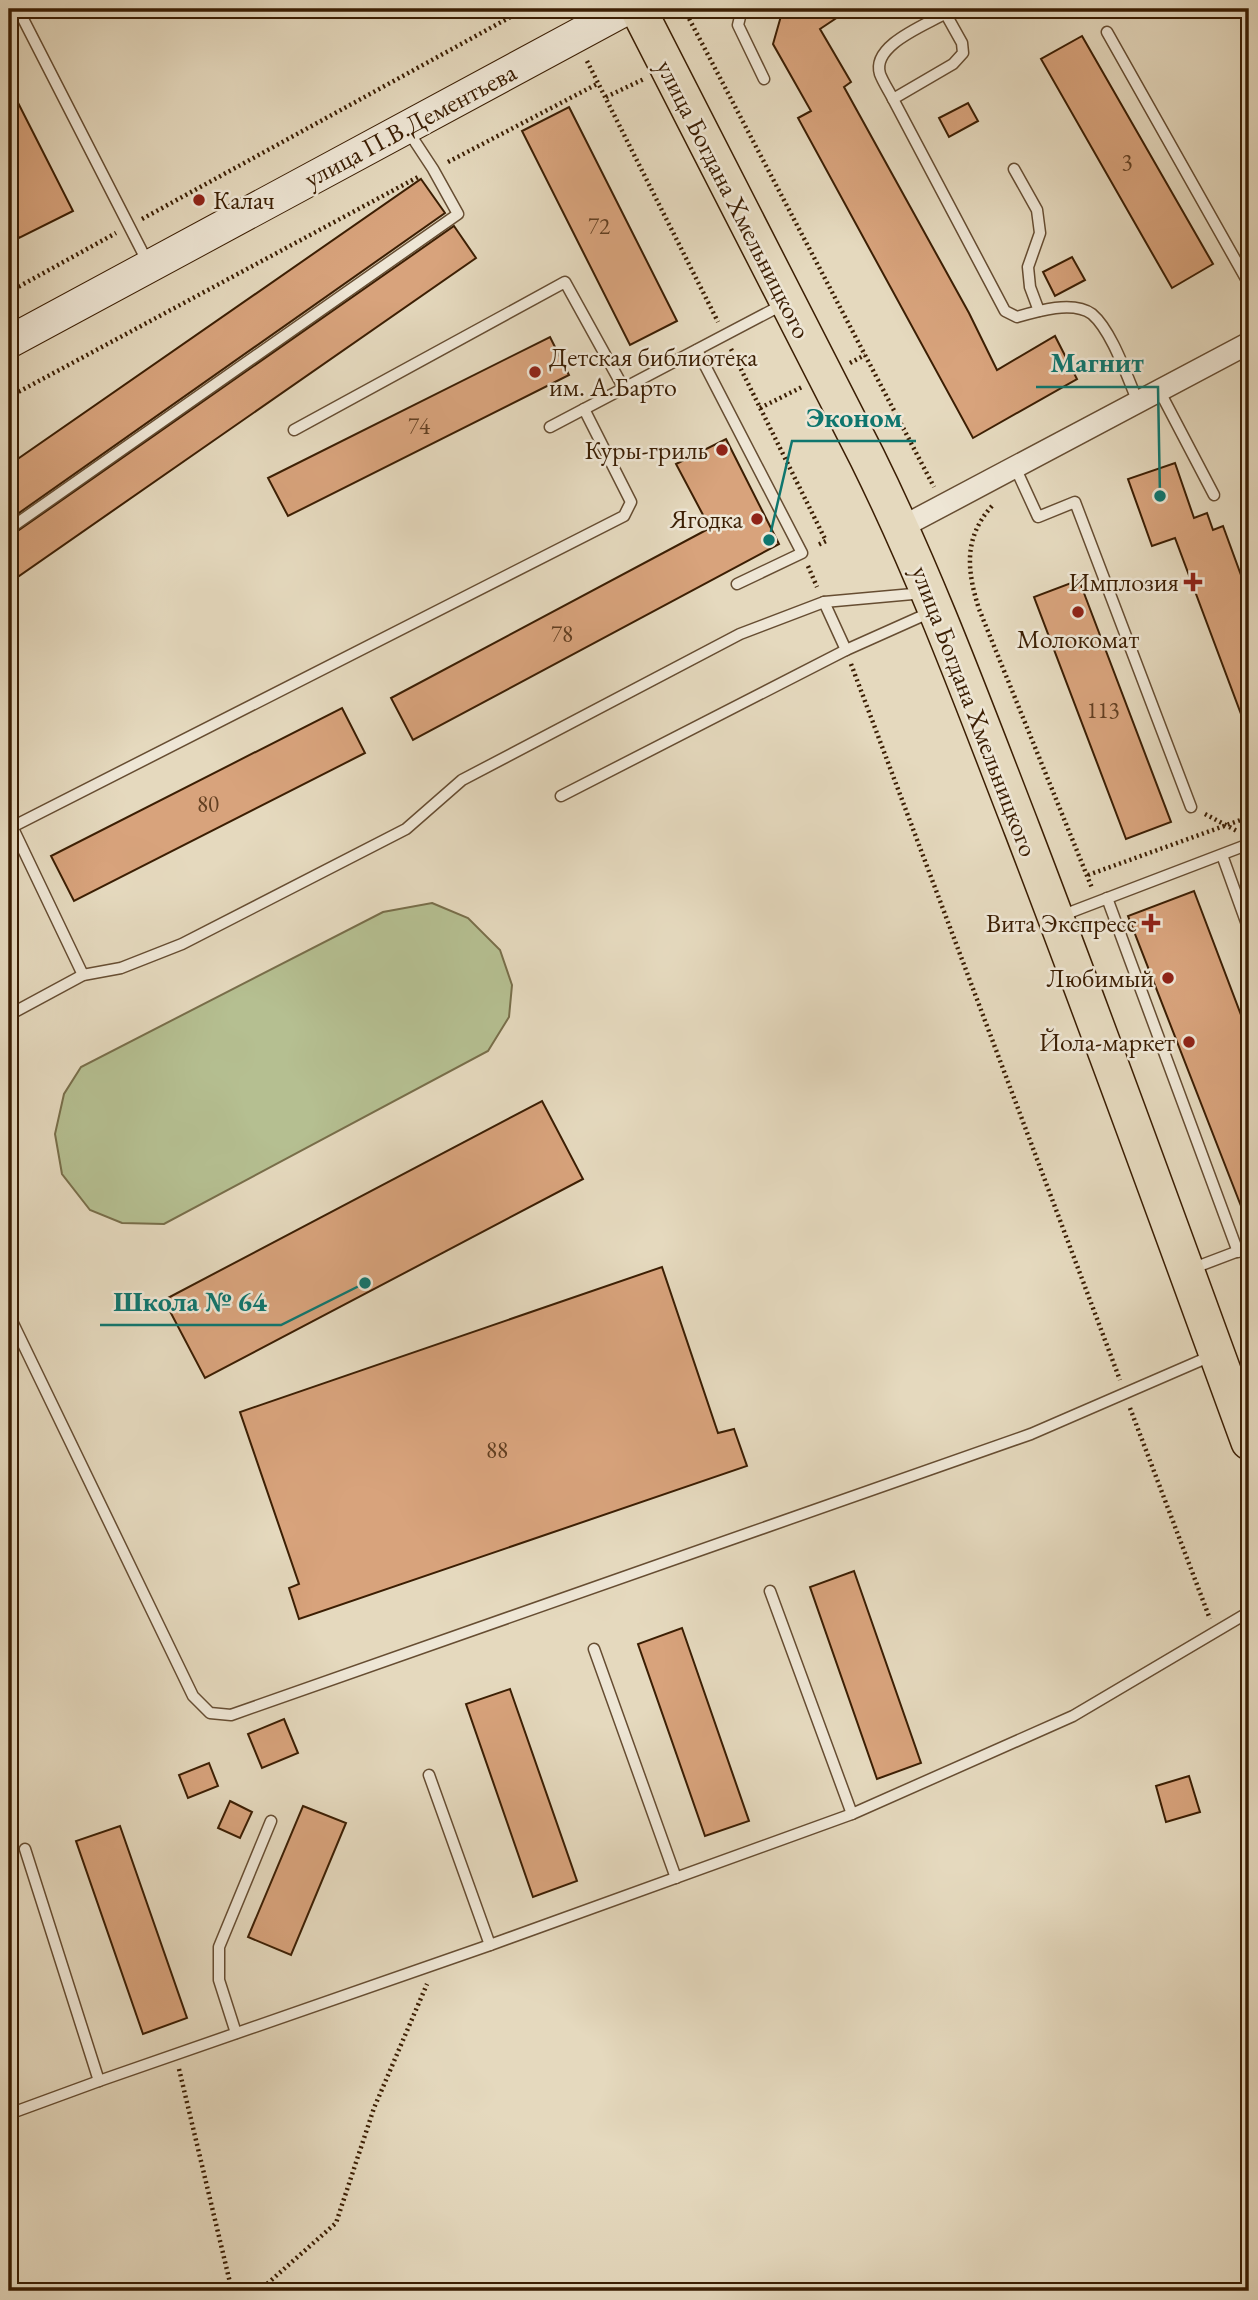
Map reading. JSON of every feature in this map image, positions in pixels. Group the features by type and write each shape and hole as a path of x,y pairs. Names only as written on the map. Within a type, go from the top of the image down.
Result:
{"main road":[{"name":"улица Богдана Хмельницкого","path":"638,9 902,527 934,601 1056,918 1249,1442"}],"street":[{"name":"улица П.В.Дементьева","path":"9,342 626,9"},
{"path":"902,527 1249,343"}],"lane":[{"path":"18,9 149,266"},
{"path":"742,9 738,25 764,79"},
{"path":"893,99 953,64 963,53 962,43 945,11 889,46 879,57 879,72 893,99 1005,311 1017,317 1039,311 1072,308 1091,313 1107,335 1138,402"},
{"path":"1107,32 1249,284"},
{"path":"9,529 458,214 406,127"},
{"path":"1014,169 1037,210 1040,233 1028,267 1030,287 1039,311"},
{"path":"294,430 565,282 623,387"},
{"path":"550,427 787,302"},
{"path":"697,350 802,553 737,584"},
{"path":"1159,390 1214,495"},
{"path":"83,975 13,840 10,823 624,516 631,502 584,409"},
{"path":"1015,467 1038,517 1075,502 1191,807"},
{"path":"9,1015 83,975 121,968 194,937 406,829 462,780 740,634 824,602 934,601"},
{"path":"561,796 846,650 934,601"},
{"path":"824,602 846,650"},
{"path":"1056,918 1249,844"},
{"path":"1222,855 1249,929"},
{"path":"1102,900 1238,1251"},
{"path":"1185,1272 1249,1247"},
{"path":"9,1315 193,1696 210,1713 231,1715 1031,1434 1217,1354"},
{"path":"770,1591 852,1814"},
{"path":"9,2115 852,1814 1073,1716 1249,1612"},
{"path":"594,1649 676,1878"},
{"path":"429,1775 490,1945"},
{"path":"236,2033 219,1980 219,1947 271,1821"},
{"path":"25,1849 99,2081"}],"path":[{"path":"140,220 525,9"},
{"path":"684,9 934,487 945,482"},
{"path":"583,54 720,328"},
{"path":"606,97 654,74"},
{"path":"440,166 599,83"},
{"path":"9,397 427,173"},
{"path":"9,292 120,231"},
{"path":"731,348 826,541"},
{"path":"760,408 812,382"},
{"path":"997,502 989,509 976,531 969,553 970,579 979,609 1088,875 1102,900"},
{"path":"802,553 824,602"},
{"path":"846,650 1216,1633"},
{"path":"1191,807 1237,832"},
{"path":"1088,875 1249,817"},
{"path":"259,2291 336,2223 374,2108 436,1964"},
{"path":"175,2054 232,2291"}],"green space":[{"path":"432,903 468,918 500,950 512,985 509,1017 488,1051 164,1224 122,1223 90,1210 62,1174 55,1134 64,1094 81,1067 383,912"}],"building":[{"path":"791,9 850,9 820,29 851,82 844,87 969,313 997,370 1055,336 1077,379 973,438 798,118 811,111 773,44 781,16"},
{"path":"1082,36 1213,264 1172,288 1041,59"},
{"path":"9,85 73,211 19,238 9,218"},
{"path":"968,103 978,121 949,137 939,118"},
{"path":"569,107 677,321 630,345 522,131"},
{"path":"421,179 445,213 9,520 9,465"},
{"path":"454,226 476,258 9,583 9,537"},
{"path":"1072,257 1085,280 1055,296 1043,272"},
{"path":"550,337 569,375 288,516 268,478"},
{"path":"726,439 779,544 413,740 391,698 710,528 676,464"},
{"path":"1175,463 1194,518 1207,513 1213,530 1223,526 1249,597 1249,730 1175,538 1152,546 1128,479"},
{"path":"1079,580 1171,822 1126,839 1034,597"},
{"path":"342,708 365,753 74,901 51,856"},
{"path":"1194,891 1249,1036 1248,1224 1128,916"},
{"path":"542,1101 583,1179 205,1378 164,1300"},
{"path":"662,1267 718,1433 734,1429 747,1466 299,1619 289,1588 299,1584 240,1412"},
{"path":"854,1571 921,1763 877,1779 810,1587"},
{"path":"682,1628 749,1821 705,1836 638,1644"},
{"path":"510,1689 577,1881 533,1897 466,1704"},
{"path":"284,1719 298,1753 262,1768 248,1734"},
{"path":"209,1763 218,1786 188,1798 179,1775"},
{"path":"1189,1776 1200,1812 1166,1822 1156,1786"},
{"path":"230,1801 252,1812 240,1838 218,1828"},
{"path":"303,1806 346,1823 291,1955 248,1937"},
{"path":"120,1826 187,2018 143,2034 76,1841"}],"place":[{"name":"Калач","path":"199,200"},
{"name":"Детская библиотека им. А.Барто","path":"535,372"},
{"name":"Куры-гриль","path":"722,450"},
{"name":"Магнит","path":"1160,496"},
{"name":"Ягодка","path":"757,519"},
{"name":"Эконом","path":"769,540"},
{"name":"Имплозия","path":"1193,582"},
{"name":"Молокомат","path":"1078,612"},
{"name":"Вита Экспресс","path":"1151,923"},
{"name":"Любимый","path":"1168,978"},
{"name":"Йола-маркет","path":"1189,1042"},
{"name":"Школа № 64","path":"365,1283"}]}
